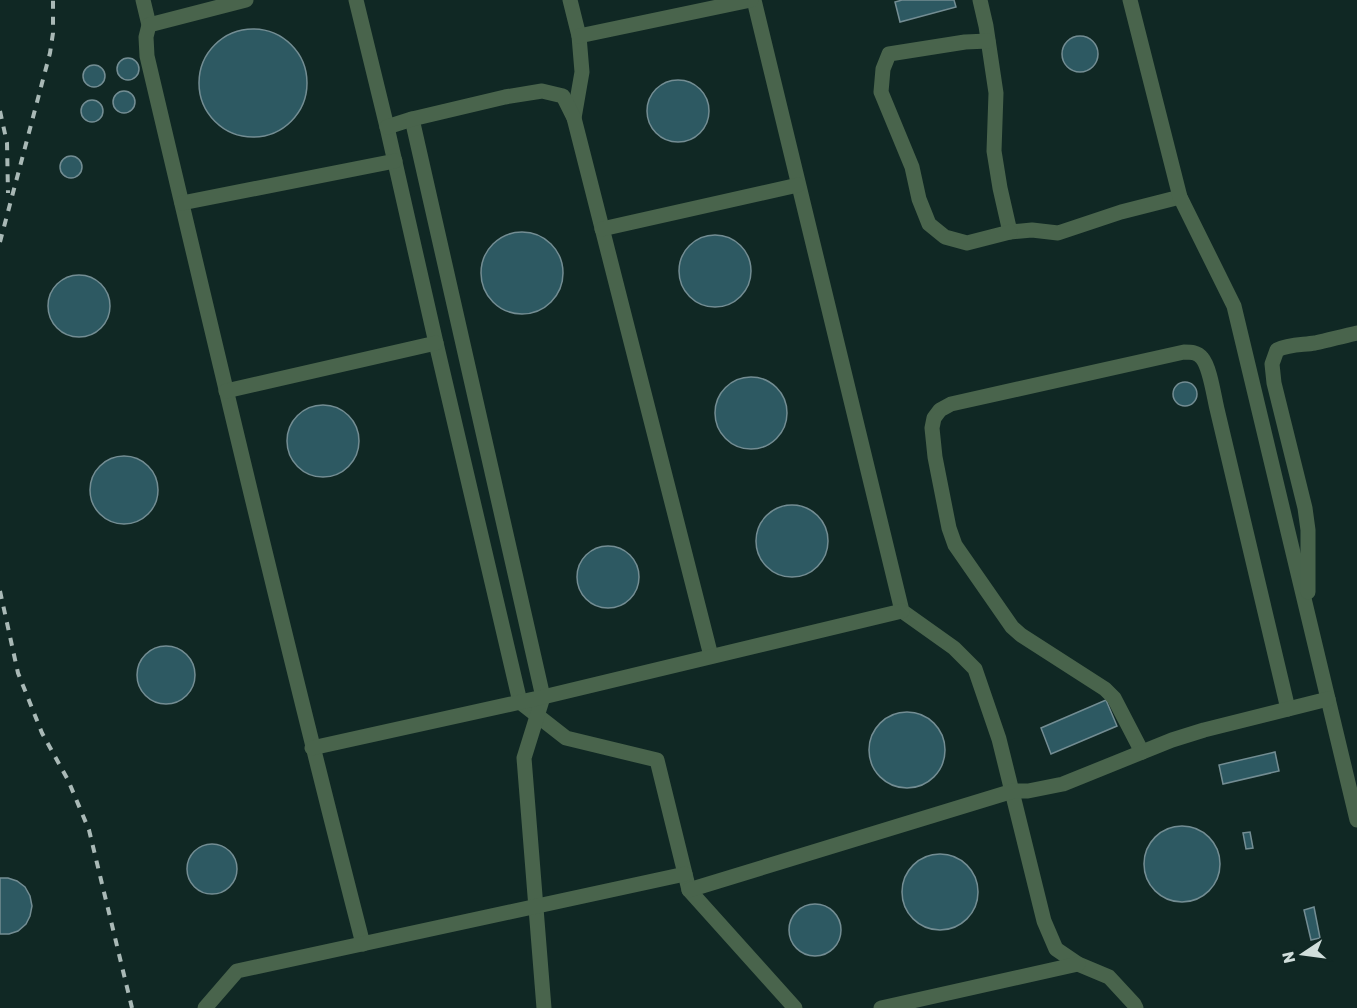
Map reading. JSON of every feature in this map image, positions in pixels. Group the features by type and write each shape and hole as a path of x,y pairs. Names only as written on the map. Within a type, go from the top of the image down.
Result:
{"street":[{"path":"143,0 149,25 146,37 147,56 312,748 363,944"},
{"path":"149,25 246,0"},
{"path":"356,0 520,702 566,738 657,760 689,890 795,1008"},
{"path":"570,0 579,36 582,72 574,118"},
{"path":"579,36 752,0 902,611 954,648 975,669 999,739 1044,921 1056,949 1078,964 1109,978 1136,1008"},
{"path":"980,0 996,93 994,151 1010,232"},
{"path":"1130,0 1180,197 1234,306 1357,820"},
{"path":"988,41 965,42 889,54 883,69 881,92 912,167 929,224 945,237 967,243 1010,232 1032,230 1058,233 1121,212 1180,197"},
{"path":"387,127 412,119 505,98 542,92 563,96 574,118 711,656"},
{"path":"412,119 543,696 524,758 544,1008"},
{"path":"182,204 395,161"},
{"path":"602,229 798,185"},
{"path":"1307,613 1309,550 1305,508 1274,383 1272,364 1277,350 1281,348 1357,333"},
{"path":"226,391 436,343"},
{"path":"1142,752 1114,698 1105,689 1031,642 1012,627 955,545 949,528 935,458 932,428 934,418 940,410 951,404 1184,352 1193,352 1202,358 1208,371 1218,409 1288,709"},
{"path":"312,748 520,702 902,611"},
{"path":"689,890 1013,791 1028,791 1063,784 1172,740 1204,730 1328,699"},
{"path":"205,1008 237,971 685,874"},
{"path":"881,1008 935,1002 1078,964"}],"building":[{"path":"954,0 956,7 900,22 895,2"},
{"path":"253,29 274,33 291,45 303,62 307,83 303,104 291,121 274,133 253,137 232,133 215,121 203,104 199,83 203,62 215,45 232,33"},
{"path":"1080,36 1093,41 1098,54 1093,67 1080,72 1067,67 1062,54 1067,41"},
{"path":"128,58 136,61 139,69 136,77 128,80 120,77 117,69 120,61"},
{"path":"94,65 102,68 105,76 102,84 94,87 86,84 83,76 86,68"},
{"path":"678,80 690,82 700,89 707,99 709,111 707,123 700,133 690,140 678,142 666,140 656,133 649,123 647,111 649,99 656,89 666,82"},
{"path":"124,91 132,94 135,102 132,110 124,113 116,110 113,102 116,94"},
{"path":"92,100 100,103 103,111 100,119 92,122 84,119 81,111 84,103"},
{"path":"71,156 79,159 82,167 79,175 71,178 63,175 60,167 63,159"},
{"path":"522,232 538,235 551,244 560,257 563,273 560,289 551,302 538,311 522,314 506,311 493,302 484,289 481,273 484,257 493,244 506,235"},
{"path":"715,235 729,238 741,245 748,257 751,271 748,285 741,297 729,304 715,307 701,304 689,297 682,285 679,271 682,257 689,245 701,238"},
{"path":"73,275 85,275 101,284 108,294 110,306 108,318 101,328 85,337 73,337 62,332 53,323 48,312 48,300 53,289 62,280"},
{"path":"751,377 765,380 777,387 784,399 787,413 784,427 777,439 765,446 751,449 737,446 725,439 718,427 715,413 718,399 725,387 737,380"},
{"path":"1185,382 1193,386 1197,394 1193,402 1185,406 1177,402 1173,394 1177,386"},
{"path":"330,405 349,415 357,427 359,441 357,455 349,467 337,475 316,477 297,467 289,455 287,434 297,415 309,407"},
{"path":"124,456 137,459 148,466 155,477 158,490 155,503 148,514 137,521 124,524 111,521 100,514 93,503 90,490 93,477 100,466 111,459"},
{"path":"792,505 806,508 818,515 825,527 828,541 825,555 818,567 806,574 792,577 778,574 766,567 759,555 756,541 759,527 766,515 778,508"},
{"path":"608,546 620,548 630,555 637,565 639,577 637,589 630,599 620,606 608,608 596,606 586,599 579,589 577,577 579,565 586,555 596,548"},
{"path":"160,646 172,646 187,654 195,669 195,681 187,696 172,704 160,704 145,696 137,681 137,669 145,654"},
{"path":"1106,700 1117,726 1051,754 1041,728"},
{"path":"907,712 922,715 934,723 942,735 945,750 942,765 934,777 922,785 907,788 892,785 880,777 872,765 869,750 872,735 880,723 892,715"},
{"path":"1275,752 1279,771 1223,784 1219,765"},
{"path":"1182,826 1197,829 1209,837 1217,849 1220,864 1217,879 1209,891 1197,899 1182,902 1167,899 1155,891 1147,879 1144,864 1147,849 1155,837 1167,829"},
{"path":"1250,832 1253,848 1246,849 1243,833"},
{"path":"207,844 217,844 230,851 237,864 237,874 230,887 217,894 207,894 198,890 191,883 187,874 187,864 191,855 198,848"},
{"path":"940,854 955,857 967,865 975,877 978,892 975,907 967,919 955,927 940,930 925,927 913,919 905,907 902,892 905,877 913,865 925,857"},
{"path":"0,878 17,881 25,887 32,906 26,924 18,931 9,934 0,934"},
{"path":"815,904 825,906 833,912 839,920 841,930 839,940 833,948 825,954 815,956 805,954 797,948 791,940 789,930 791,920 797,912 805,906"},
{"path":"1314,907 1320,938 1311,940 1304,910"}],"railway":[{"path":"0,242 50,53 53,33 53,0"},
{"path":"0,111 7,143 8,193"},
{"path":"0,591 18,673 42,733 68,780 89,830 132,1008"}]}
